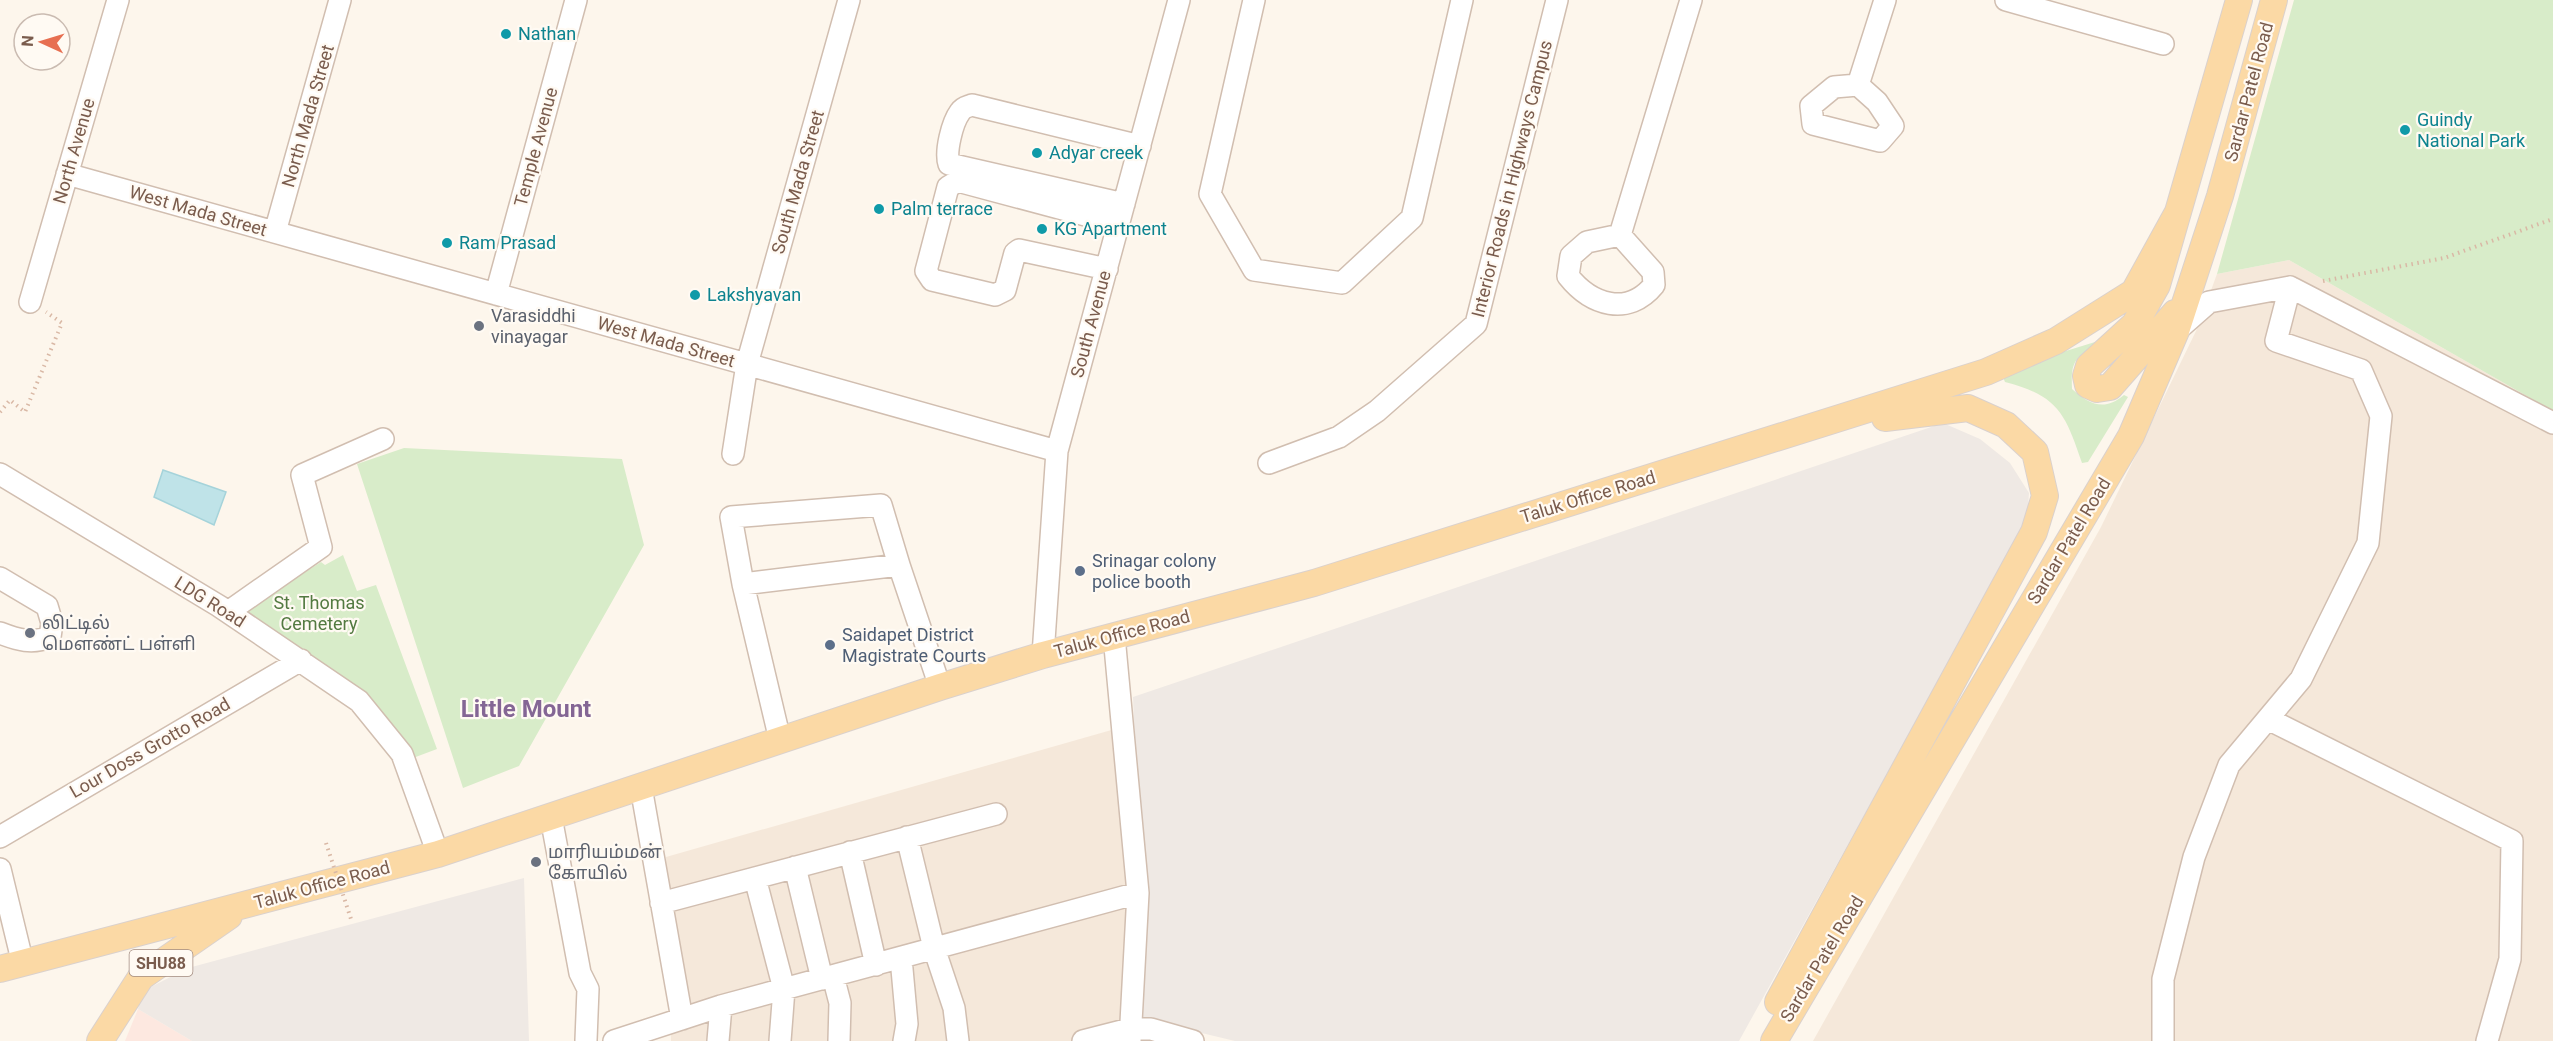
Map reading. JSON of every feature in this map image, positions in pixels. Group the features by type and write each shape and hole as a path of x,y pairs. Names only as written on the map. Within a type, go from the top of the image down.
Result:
{"main road":[{"name":"Sardar Patel Road","path":"2177,214 2239,0"},
{"name":"Sardar Patel Road","path":"1774,1041 2131,436 2176,331 2186,301 2220,196 2274,0"},
{"path":"2177,214 2162,271 2150,301 2122,339 2092,362 2086,376 2088,385 2097,389 2110,387 2186,301"},
{"name":"Taluk Office Road","path":"12,966 438,854 940,687 1043,655 1314,583 1986,372 2056,341 2133,292 2177,214"},
{"path":"1759,1041 1768,1020 2034,532 2045,496 2035,452 2006,424 1968,408 1921,412 1796,432"},
{"name":"SHU88","path":"100,1041 141,976 243,906"}],"street":[{"name":"North Avenue","path":"30,302 118,0"},
{"name":"North Mada Street","path":"275,232 340,0"},
{"name":"Temple Avenue","path":"496,294 576,0"},
{"name":"South Mada Street","path":"733,454 747,364 849,0"},
{"name":"South Avenue","path":"1043,655 1057,451 1179,0"},
{"path":"1254,0 1210,195 1254,270 1342,283 1412,218 1462,0"},
{"name":"Interior Roads in Highways Campus","path":"1269,463 1339,437 1377,411 1476,324 1557,0"},
{"path":"1620,235 1691,0"},
{"path":"1858,86 1885,0"},
{"path":"2006,0 2163,44"},
{"path":"1121,214 956,168 949,164 947,157 958,114 964,107 972,105 1140,146"},
{"name":"West Mada Street","path":"67,174 1057,451"},
{"path":"1107,269 1019,250 1015,253 1005,290 994,295 932,279 926,271 948,187 958,181 1098,218 1121,214"},
{"path":"2163,1041 2163,979 2194,857 2229,765 2301,679 2368,543 2381,416 2361,370 2276,340 2290,287"},
{"path":"2176,331 2209,302 2290,287 2553,423"},
{"path":"228,612 321,547 302,475 383,439"},
{"name":"LDG Road","path":"0,474 228,612 359,701 402,754 438,854"},
{"path":"780,740 743,584 731,517 881,505 940,687"},
{"path":"743,584 899,565"},
{"path":"0,578 47,606 52,623 50,637 39,641 21,641 0,633"},
{"path":"1113,636 1138,893 1130,1035"},
{"name":"Lour Doss Grotto Road","path":"0,837 301,660"},
{"path":"2268,719 2512,841 2510,959 2487,1041"},
{"path":"640,787 682,1019"},
{"path":"661,903 996,814"},
{"path":"551,817 580,973 588,989 586,1040"},
{"path":"907,837 934,948 954,1008 958,1041"},
{"path":"850,852 876,965"},
{"path":"795,867 827,978 840,1003 839,1041"},
{"path":"0,869 12,966"},
{"path":"755,878 784,989 780,1041"},
{"path":"614,1041 721,1006 1138,893"},
{"path":"901,958 907,1024 904,1041"},
{"path":"718,1041 721,1006"},
{"path":"1083,1041 1130,1035 1151,1029 1193,1041"}],"path":[{"path":"2290,287 2444,258 2553,219"},
{"path":"0,412 10,400 25,412 63,323 30,302"},
{"path":"326,843 351,919"}],"shaded area":[{"path":"2289,260 2553,411 2553,1041 1813,1041 2101,527 2196,331 2217,274"},
{"path":"1943,423 1980,439 2010,463 2029,493 2027,521 1739,1041 1235,1041 1135,1017 1142,912 1133,697"},
{"path":"1115,729 1129,935 1119,1032 1085,1041 671,1041 666,857"},
{"path":"524,878 529,1041 192,1041 138,1009 143,991 188,968"},
{"path":"138,1009 192,1041 125,1041"}],"green space":[{"name":"Guindy National Park","path":"2294,0 2553,0 2553,411 2289,260 2217,274"},
{"path":"2095,342 2097,346 2075,362 2072,389 2084,399 2103,405 2124,395 2128,397 2088,462 2082,463 2070,431 2057,409 2037,394 2005,382 2003,377 2008,369"},
{"path":"404,448 622,459 644,545 519,766 463,788 357,464"},
{"name":"St. Thomas Cemetery","path":"343,555 357,591 376,585 437,749 413,758 242,612 321,562 325,565"}],"water":[{"path":"163,470 226,492 214,525 154,497"}],"place":[{"name":"Nathan","path":"506,34"},
{"name":"Guindy National Park","path":"2405,130"},
{"name":"Adyar creek","path":"1037,153"},
{"name":"Palm terrace","path":"879,209"},
{"name":"KG Apartment","path":"1042,229"},
{"name":"Ram Prasad","path":"447,243"},
{"name":"Lakshyavan","path":"695,295"},
{"name":"Varasiddhi vinayagar","path":"479,326"},
{"name":"Srinagar colony police booth","path":"1080,571"},
{"name":"லிட்டில் மௌண்ட் பள்ளி","path":"30,633"},
{"name":"Saidapet District Magistrate Courts","path":"830,645"},
{"name":"மாரியம்மன் கோயில்","path":"536,862"}],"district":[{"name":"Little Mount","path":"526,709"}]}
